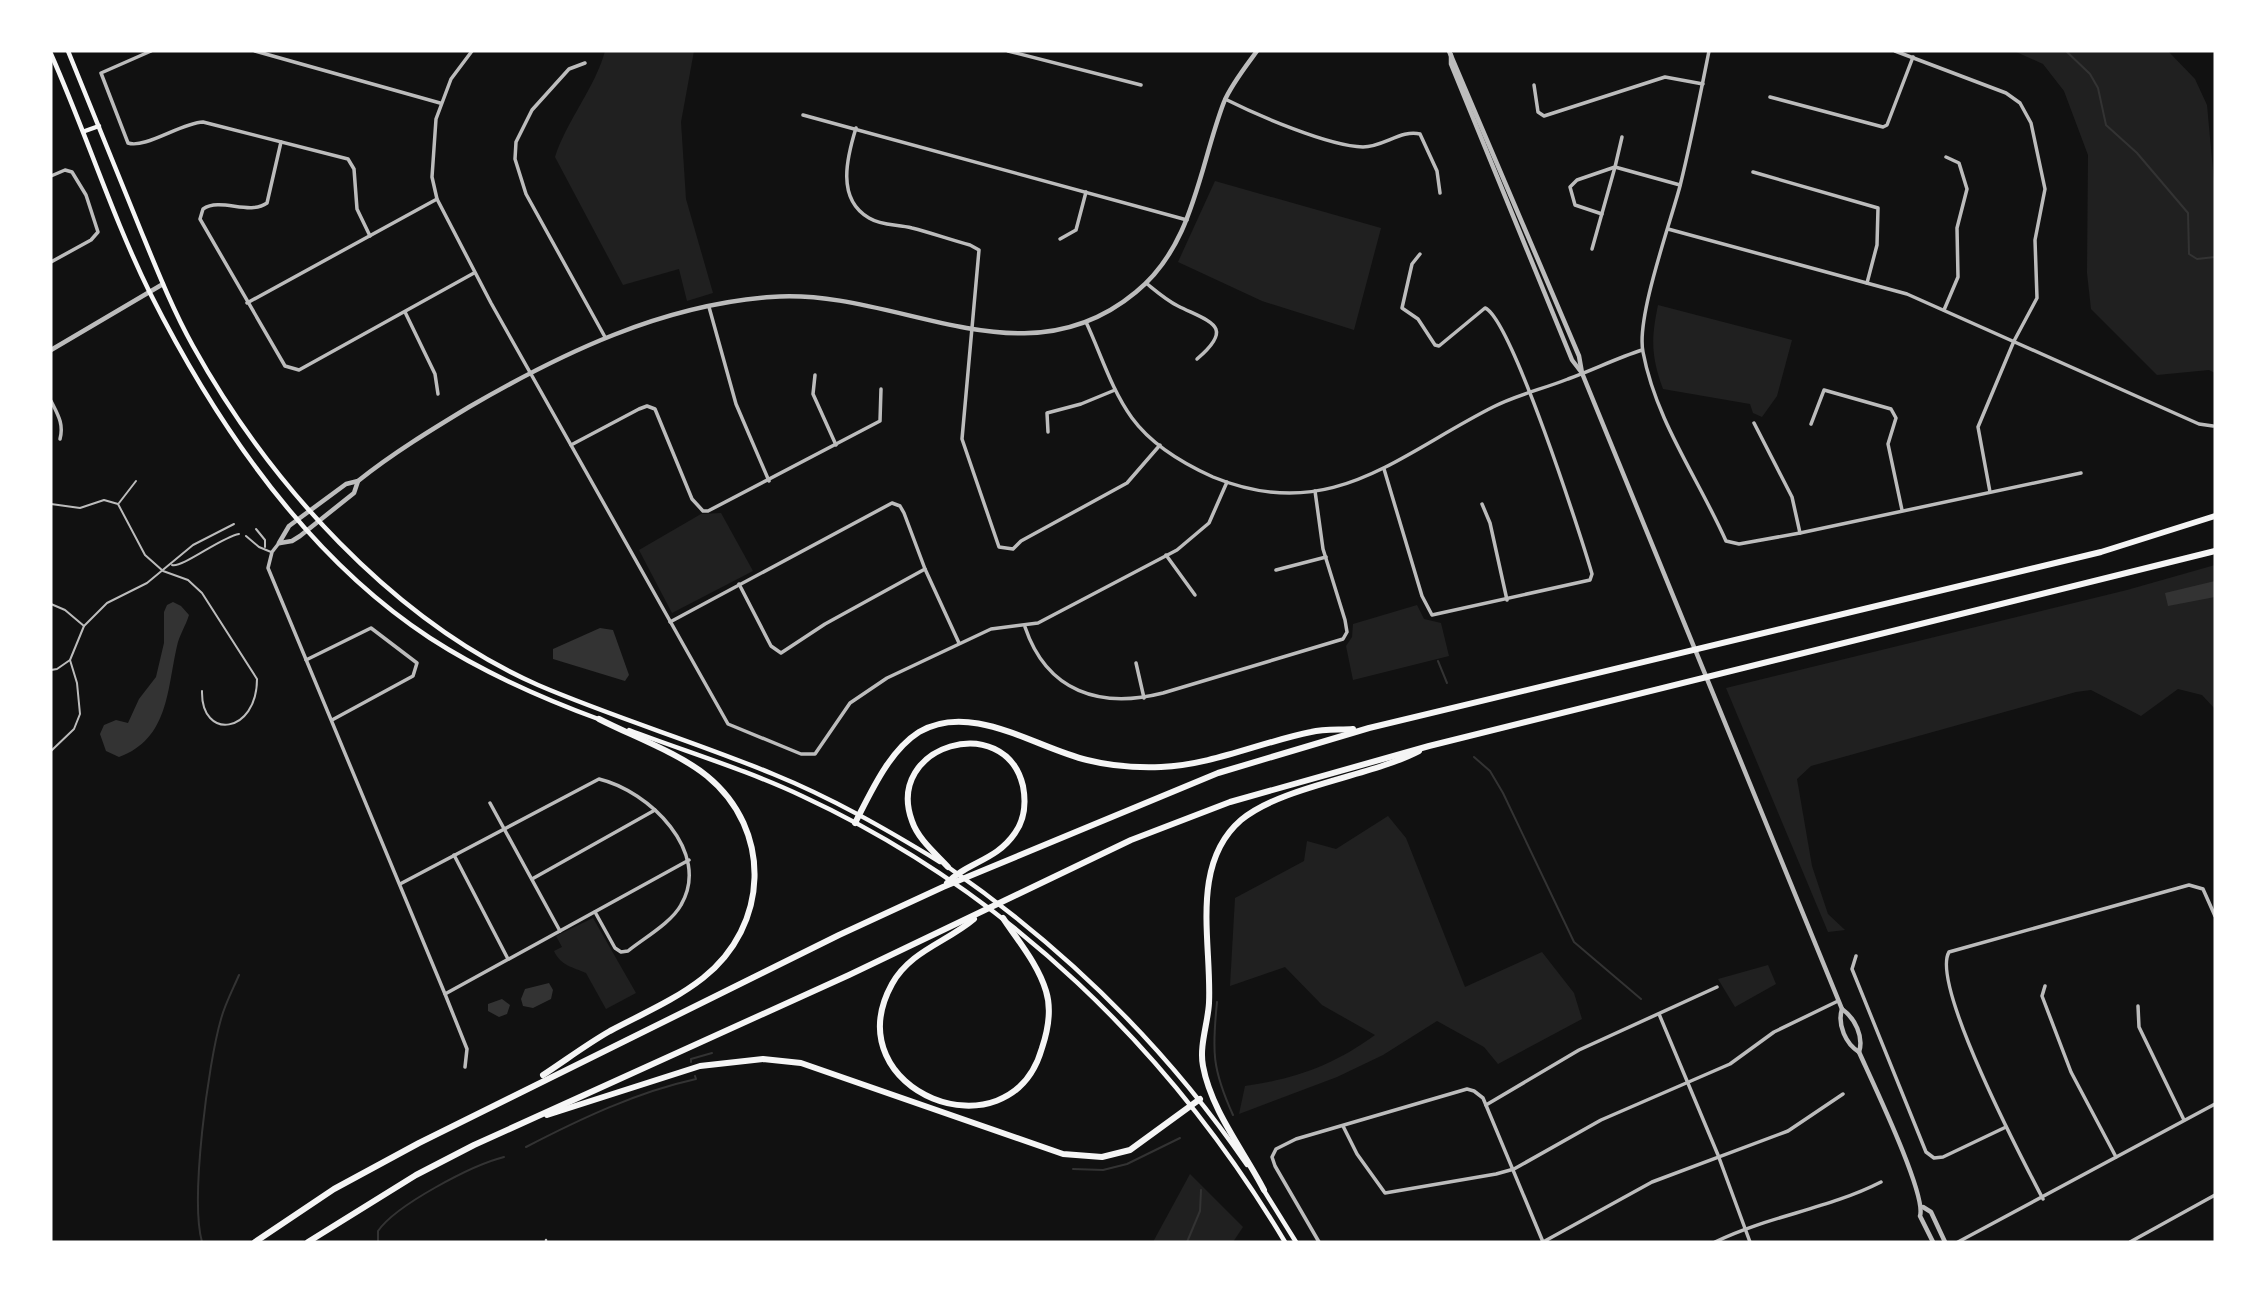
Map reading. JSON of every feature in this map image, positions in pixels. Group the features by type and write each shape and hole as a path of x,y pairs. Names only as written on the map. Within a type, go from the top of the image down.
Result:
{"highway":[{"path":"255,1242 334,1189 521,1090 943,887 1218,774 1369,728 2101,552 2215,516"},
{"path":"308,1242 416,1175 531,1118 980,914 1131,840 1230,802 1429,746 2215,551"},
{"path":"521,1090 608,1033 681,994 705,976 735,945 754,900 757,873 751,840 740,815 722,789 685,762 599,719"},
{"path":"855,823 889,763 909,741 928,728 945,724 971,722 996,728 1087,760 1118,766 1163,767 1312,732 1369,728"},
{"path":"943,887 952,877 999,852 1016,831 1022,817 1024,794 1016,769 1004,756 988,747 970,742 936,750 923,760 913,776 908,797 912,822 925,843 948,867"},
{"path":"1264,1190 1218,1107 1202,1064 1209,1004 1206,916 1212,869 1225,841 1241,821 1268,804 1406,758 1429,746"},
{"path":"980,914 965,927 922,951 901,971 885,1001 881,1028 888,1059 909,1087 939,1103 965,1107 993,1102 1023,1081 1041,1054 1048,1023 1047,993 1040,975 1003,918"},
{"path":"531,1118 567,1110 614,1091 700,1066 764,1059 801,1063 1042,1148 1084,1158 1117,1155 1130,1150 1200,1099"}],"main road":[{"path":"68,51 163,284 193,346 243,427 346,550 409,605 486,659 536,684 773,774 859,814 948,867 1012,913 1143,1033 1200,1099 1264,1190 1296,1242"},
{"path":"51,54 149,291 181,353 218,413 298,520 360,583 429,637 477,667 525,690 770,782 855,823 929,866 1003,918 1089,991 1136,1040 1192,1107 1260,1201 1285,1242"},
{"path":"85,131 99,126"}],"street":[{"path":"132,51 134,57"},
{"path":"151,51 101,73 128,143 137,145 183,125 203,122 348,159 352,163 356,203 370,236"},
{"path":"255,51 440,103"},
{"path":"472,51 451,79 440,103 432,163 437,199 474,273 728,724 811,756 819,749 849,703 865,691 991,629 1025,627 1038,623 1197,536 1209,523 1227,482"},
{"path":"1008,51 1142,85"},
{"path":"465,1067 467,1049 268,568 272,552 289,526 346,484 358,481 420,437 530,373 605,337 709,307 770,297 812,296 863,303 972,331 1020,336 1086,322 1136,292 1176,243 1187,220 1225,99 1257,51"},
{"path":"1709,51 1680,185 1646,312 1642,350 1652,387 1672,437 1726,541 1739,544 1800,533 2081,473"},
{"path":"1895,51 2006,93 2020,103 2031,123 2045,190 2035,240 2037,298 2014,341 1978,427 1990,492"},
{"path":"1450,53 1579,356 1582,373 1838,1001 1842,1009 1851,1015 1862,1042 1859,1052"},
{"path":"1770,97 1883,127 1887,125 1913,57"},
{"path":"585,62 569,69 531,110 516,142 514,159 526,194 605,337"},
{"path":"1534,85 1538,111 1544,116 1665,77 1703,85"},
{"path":"1225,99 1285,125 1353,146 1374,146 1408,133 1420,134 1437,171 1440,193"},
{"path":"803,115 1187,220"},
{"path":"856,128 845,170 850,190 862,212 877,222 909,227 979,250 962,439 999,547 1013,549 1021,541 1127,483 1160,445"},
{"path":"1592,249 1622,137"},
{"path":"281,142 267,203 260,207 212,205 200,214 201,225 211,236 285,366 299,370 474,273"},
{"path":"1944,310 1958,277 1957,228 1967,189 1959,163 1946,158"},
{"path":"1602,214 1575,205 1570,187 1577,180 1615,167 1680,185"},
{"path":"51,176 65,170 72,172 86,195 98,232 91,240 51,262"},
{"path":"1753,172 1878,208 1877,245 1867,283"},
{"path":"1060,239 1076,230 1086,192"},
{"path":"247,303 437,199"},
{"path":"1668,229 1907,294 2199,424 2213,426"},
{"path":"1384,469 1428,611 1438,615 1582,584 1590,580 1592,574 1558,467 1507,340 1489,309 1479,312 1439,346 1435,345 1418,319 1404,310 1401,303 1412,264 1420,254"},
{"path":"1146,282 1166,299 1208,320 1216,328 1216,340 1197,359"},
{"path":"51,350 163,284"},
{"path":"709,307 736,404 769,481"},
{"path":"405,311 435,374 438,394"},
{"path":"1086,322 1115,390 1133,419 1160,445 1196,469 1227,482 1263,492 1315,491 1354,483 1384,469 1493,406 1642,350"},
{"path":"815,375 813,394 836,445"},
{"path":"571,445 648,406 661,416 692,499 703,511 719,507 880,421 881,389"},
{"path":"1048,432 1047,412 1081,404 1115,390"},
{"path":"1811,424 1824,390 1891,409 1896,418 1888,444 1902,510"},
{"path":"51,401 63,430 60,439"},
{"path":"1754,423 1792,497 1800,533"},
{"path":"279,543 292,541 307,530 354,493 358,481"},
{"path":"1025,627 1048,670 1070,688 1109,699 1144,698 1343,639 1347,632 1345,620 1326,557 1315,491"},
{"path":"670,622 892,503 900,506 904,513 925,569 959,643"},
{"path":"1482,504 1490,523 1507,600"},
{"path":"1166,555 1195,596"},
{"path":"1276,570 1326,557"},
{"path":"739,584 771,646 781,653 825,624 925,569"},
{"path":"306,660 371,628 417,663 413,676 332,720"},
{"path":"1136,663 1144,698"},
{"path":"400,884 599,779 633,794 669,824 689,860 691,879 682,905 628,951 615,948 595,912"},
{"path":"490,803 560,931"},
{"path":"532,879 655,810"},
{"path":"454,855 508,960"},
{"path":"445,994 689,860"},
{"path":"2043,1199 2006,1127 1964,1032 1945,967 1949,952 2189,885 2203,889 2215,916"},
{"path":"1856,956 1852,969 1926,1152 1934,1158 1943,1157 2006,1127"},
{"path":"2045,986 2042,996 2071,1072 2116,1157"},
{"path":"1486,1105 1579,1050 1717,987"},
{"path":"1343,1126 1357,1154 1385,1193 1448,1184 1514,1169 1601,1120 1730,1064 1774,1032 1838,1001"},
{"path":"2138,1006 2139,1027 2185,1120"},
{"path":"1842,1009 1839,1018 1849,1046 1859,1052 1923,1208 1931,1212 1945,1242"},
{"path":"1660,1014 1689,1081 1750,1242"},
{"path":"1319,1242 1272,1157 1276,1149 1296,1139 1467,1089 1478,1093 1486,1105 1543,1242 1652,1182 1788,1130 1843,1094"},
{"path":"1958,1242 2043,1199 2215,1104"},
{"path":"1715,1242 1745,1227 1836,1201 1881,1182"},
{"path":"2130,1242 2215,1195"},
{"path":"1923,1208 1920,1216 1933,1242"}],"lane":[{"path":"118,504 136,481"},
{"path":"51,504 80,508 104,500 118,504 145,555 163,571 188,580 202,593 257,679 254,703 247,717 234,724 210,719 204,706 202,691"},
{"path":"51,670 70,660 84,626 107,603 148,583 193,545 234,524"},
{"path":"256,529 265,540 265,548"},
{"path":"171,564 181,565 215,543 239,534"},
{"path":"246,536 259,547 272,552"},
{"path":"51,604 65,610 84,626"},
{"path":"51,751 74,729 80,714 77,683 70,660"}],"shaded area":[{"path":"605,51 694,51 681,122 686,199 713,293 687,301 679,269 623,285 555,157 566,130 595,78"},
{"path":"2014,51 2168,51 2195,79 2207,105 2215,192 2215,373 2209,370 2157,375 2091,309 2087,273 2088,155 2064,91 2043,64"},
{"path":"1215,181 1381,228 1354,330 1262,301 1178,262"},
{"path":"1658,305 1792,340 1777,396 1762,417 1753,413 1750,404 1663,389 1653,347"},
{"path":"721,513 753,571 672,613 639,550 701,514"},
{"path":"2215,565 2215,709 2202,695 2178,689 2141,716 2091,690 2076,692 1811,766 1797,779 1812,866 1828,914 1845,930 1828,932 1726,688 2127,590"},
{"path":"2215,581 2215,597 2168,606 2165,593"},
{"path":"173,602 189,615 178,642 163,711 148,738 119,757 106,751 100,734 104,725 116,720 128,723 139,699 156,677 164,643 164,612 167,605"},
{"path":"1417,605 1424,619 1441,623 1449,656 1353,680 1346,646 1352,637 1353,624"},
{"path":"600,628 613,630 629,675 625,681 553,659 553,649"},
{"path":"1388,816 1406,838 1465,987 1542,952 1574,993 1582,1019 1498,1064 1484,1047 1437,1021 1383,1055 1337,1077 1239,1114 1245,1086 1313,1069 1344,1055 1375,1035 1322,1005 1285,967 1230,986 1235,898 1304,861 1307,841 1336,849"},
{"path":"593,918 636,993 606,1009 586,973 564,963 554,951 562,947 556,936"},
{"path":"1768,965 1776,984 1735,1007 1718,979"},
{"path":"549,983 553,990 551,999 533,1008 523,1006 521,999 525,989"},
{"path":"502,999 510,1005 507,1014 499,1017 488,1011 488,1004"},
{"path":"1190,1174 1243,1227 1233,1242 1153,1242"}],"waterway":[{"path":"2066,51 2090,74 2098,88 2106,125 2137,153 2188,213 2189,254 2197,259 2215,257"},
{"path":"1438,661 1447,683"},
{"path":"1474,757 1490,771 1503,793 1574,942 1641,999"},
{"path":"202,1242 198,1196 206,1098 221,1019 239,975"},
{"path":"1217,1002 1215,1060 1233,1115"},
{"path":"691,1062 691,1059 712,1053"},
{"path":"526,1147 609,1107 696,1079 695,1076"},
{"path":"1073,1169 1103,1170 1127,1164 1180,1138"},
{"path":"378,1242 378,1231 417,1198 473,1168 504,1157"},
{"path":"1187,1242 1200,1211 1201,1190"}]}
